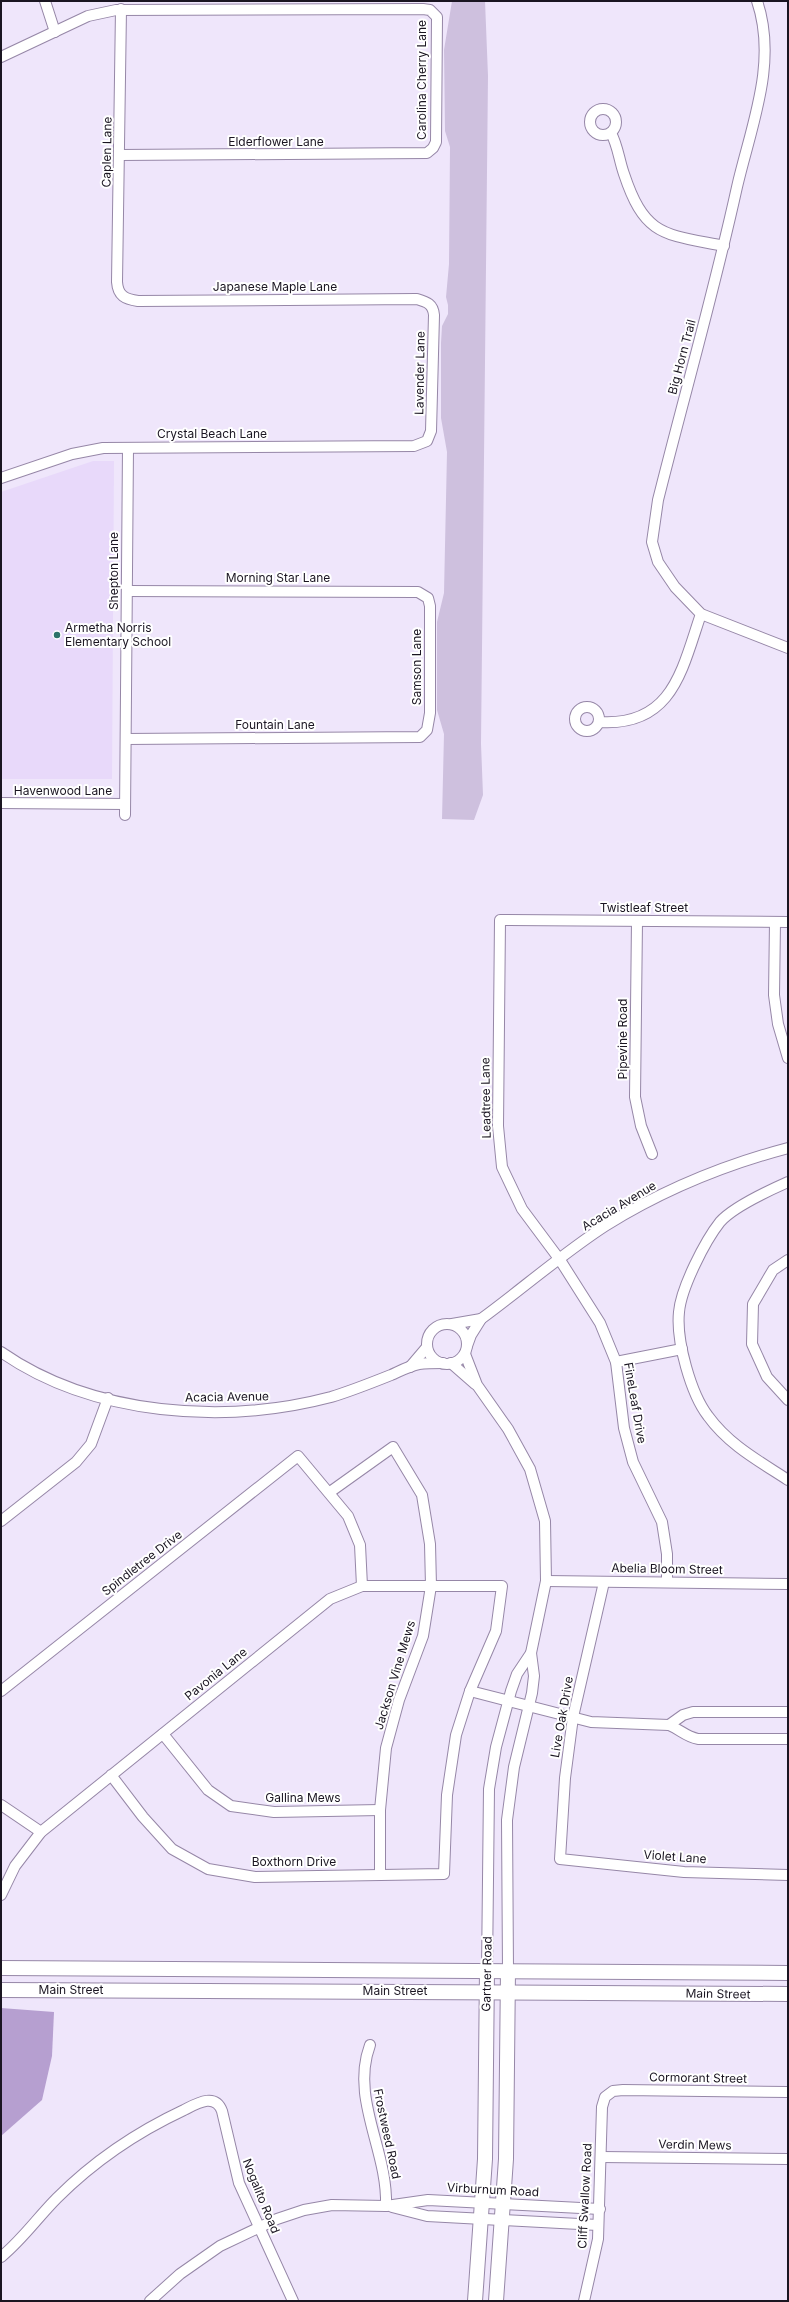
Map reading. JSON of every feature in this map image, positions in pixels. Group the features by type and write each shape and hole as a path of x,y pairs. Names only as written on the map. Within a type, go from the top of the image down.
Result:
{"main road":[{"name":"Main Street","path":"1,1968 788,1972"},
{"name":"Gartner Road","path":"475,2301 486,2119 487,1970"},
{"name":"Gartner Road","path":"496,2301 503,2204 507,2107 508,1970"},
{"name":"Main Street","path":"1,1990 788,1994"}],"street":[{"path":"45,1 55,32"},
{"name":"Big Horn Trail","path":"756,1 765,46 762,84 724,246 658,500 652,535 655,553 663,571 701,614 788,648"},
{"path":"1,57 94,14 121,9"},
{"name":"Carolina Cherry Lane","path":"121,9 423,9 432,12 437,17 436,140 432,150"},
{"name":"Caplen Lane","path":"120,294 117,282 121,9"},
{"path":"611,133 631,194 647,221 657,230 670,235 724,246"},
{"name":"Elderflower Lane","path":"120,156 422,154 432,150"},
{"name":"Japanese Maple Lane","path":"120,294 127,299 138,301 417,299 430,305"},
{"name":"Lavender Lane","path":"427,441 432,423 434,315 430,305"},
{"name":"Crystal Beach Lane","path":"1,478 84,451 128,448 414,446 427,441"},
{"name":"Shepton Lane","path":"125,815 128,448"},
{"name":"Morning Star Lane","path":"127,591 418,592 428,598"},
{"name":"Samson Lane","path":"424,734 429,724 430,713 430,606 428,598"},
{"path":"599,722 630,720 657,706 667,697 680,673 701,614"},
{"name":"Fountain Lane","path":"126,739 414,737 424,734"},
{"name":"Havenwood Lane","path":"1,803 126,804"},
{"name":"Twistleaf Street","path":"500,920 788,922"},
{"name":"Leadtree Lane","path":"500,920 498,1126 502,1166 522,1209 560,1260"},
{"name":"Pipevine Road","path":"637,921 635,1097 641,1126 652,1154"},
{"path":"775,922 774,995 778,1024 788,1058"},
{"name":"Acacia Avenue","path":"481,1319 604,1227 668,1192 744,1161 788,1148"},
{"path":"788,1182 757,1196 721,1221 694,1265 679,1312 682,1349 692,1387 707,1416 731,1443 788,1480"},
{"name":"FineLeaf Drive","path":"560,1260 600,1323 616,1362 624,1428 633,1462 662,1522 667,1554 667,1582"},
{"path":"788,1260 773,1270 753,1304 752,1344 767,1377 788,1400"},
{"path":"410,1367 426,1347 431,1333 437,1327 481,1319"},
{"path":"447,1363 466,1350 471,1335 481,1319"},
{"path":"450,1324 464,1332 466,1350 477,1385"},
{"path":"426,1347 435,1360 447,1363 477,1385"},
{"path":"616,1362 682,1349"},
{"name":"Acacia Avenue","path":"1,1352 16,1363 68,1388 151,1407 199,1412 251,1412 294,1406 333,1396 410,1367 447,1363"},
{"name":"Gartner Road","path":"477,1385 508,1429 530,1469 545,1521 546,1581 531,1653 534,1676 529,1706 514,1768 507,1820 508,1970"},
{"path":"1,1521 76,1462 91,1444 108,1398"},
{"name":"Jackson Vine Mews","path":"330,1492 393,1447 422,1495 430,1544 431,1586 423,1636 399,1700 386,1748 380,1810 380,1875"},
{"name":"Spindletree Drive","path":"1,1691 298,1456 330,1492"},
{"path":"330,1492 348,1516 360,1545 362,1586"},
{"name":"Abelia Bloom Street","path":"546,1581 788,1584"},
{"name":"Live Oak Drive","path":"560,1859 565,1778 573,1716 604,1582"},
{"name":"Pavonia Lane","path":"1,1895 15,1866 41,1832 330,1598 362,1586 502,1586 496,1631 470,1691"},
{"name":"Gartner Road","path":"487,1970 489,1789 496,1748 517,1674 531,1653"},
{"path":"470,1691 573,1716 591,1722 669,1725 680,1729 687,1737 698,1739 788,1739"},
{"name":"Boxthorn Drive","path":"111,1775 143,1818 172,1849 208,1869 255,1877 444,1874 447,1796 456,1735 470,1691"},
{"path":"669,1725 683,1715 693,1712 788,1712"},
{"name":"Gallina Mews","path":"163,1734 208,1790 231,1806 274,1812 380,1810"},
{"path":"1,1805 41,1832"},
{"name":"Violet Lane","path":"560,1859 684,1872 788,1875"},
{"name":"Frostweed Road","path":"370,2045 364,2061 364,2088 384,2173 386,2206"},
{"name":"Cormorant Street","path":"608,2094 623,2090 788,2092"},
{"name":"Cliff Swallow Road","path":"584,2301 592,2270 600,2208 602,2107 603,2101 608,2094"},
{"name":"Nogalito Road","path":"1,2257 21,2239 58,2198 103,2158 138,2134 170,2116 202,2102 213,2101 220,2106 238,2178 258,2227 293,2301"},
{"name":"Verdin Mews","path":"601,2157 788,2160"},
{"name":"Virburnum Road","path":"386,2206 428,2200 600,2208"},
{"name":"Virburnum Road","path":"150,2301 172,2281 202,2258 258,2227 284,2216 320,2206 349,2204 386,2206 427,2216 598,2225"}],"shaded area":[{"path":"452,1 485,1 488,76 481,744 483,795 474,820 442,819 444,734 437,710 437,622 444,593 447,452 441,418 441,343 442,326 448,314 446,297 449,264 450,147 445,131 444,50"},
{"name":"Armetha Norris Elementary School","path":"93,461 114,461 112,779 1,779 1,492"},
{"path":"1,2008 54,2012 52,2056 42,2100 1,2136"}],"place":[{"name":"Armetha Norris Elementary School","path":"57,635"}]}
